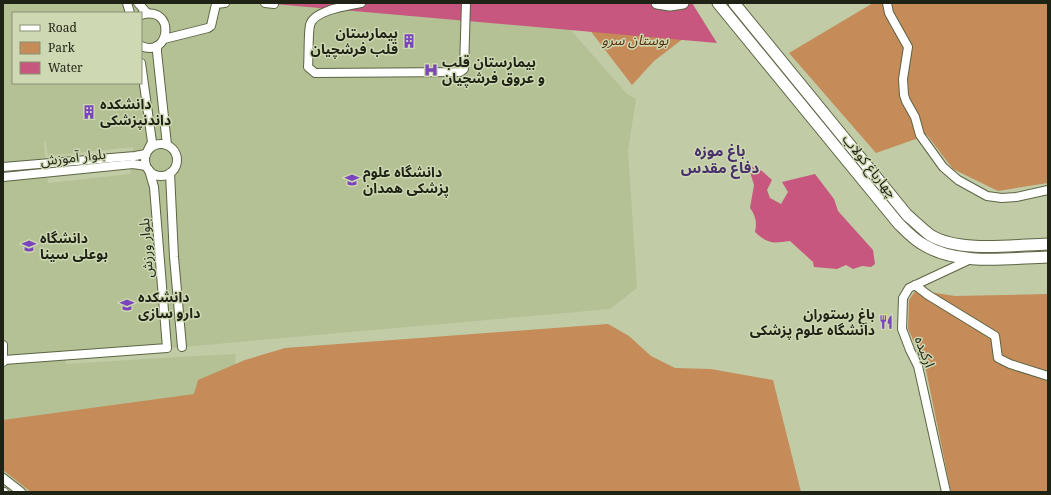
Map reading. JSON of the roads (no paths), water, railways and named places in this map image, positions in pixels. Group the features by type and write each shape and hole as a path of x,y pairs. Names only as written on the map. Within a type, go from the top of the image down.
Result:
{"main road":[{"path":"657,3 670,5 683,3"},
{"name":"چهارباغ کولاب","path":"718,3 898,224 923,245 945,255 971,259 1048,257"},
{"name":"چهارباغ کولاب","path":"734,3 907,215 930,234 948,243 971,246 1048,244"}],"street":[{"path":"138,3 144,14 157,16 162,19 166,28 164,39 158,46 157,52 167,146"},
{"path":"164,39 208,28 210,26 216,4 225,3"},
{"path":"361,3 320,14 310,25 308,67 315,73 460,72 464,69 466,3"},
{"path":"887,3 889,12 897,29 906,40 908,47 903,79 906,101 916,117 920,135 943,167 958,180 987,196 1002,198 1016,197 1048,190"},
{"path":"142,46 148,48 158,46"},
{"path":"142,70 152,142 147,152 145,162 153,173 162,176 174,169 177,158 172,148 159,144 147,152"},
{"name":"بلوار آموزش","path":"3,166 135,156 147,152"},
{"path":"52,163 53,172"},
{"name":"بلوار آموزش","path":"3,177 133,164 148,168"},
{"name":"بلوار ورزش","path":"3,361 167,348 154,187 148,168"},
{"name":"بلوار ورزش","path":"170,172 174,256 182,347"},
{"name":"ارکیده","path":"946,492 918,366 902,329 903,298 909,288 971,259"},
{"path":"915,285 996,336 998,358 1010,364 1048,376"},
{"path":"3,345 3,361"},
{"path":"3,478 21,492"}],"water":[{"path":"692,3 717,43 274,4"},
{"path":"748,165 762,171 772,180 767,190 770,198 781,204 788,192 782,182 815,174 834,199 838,211 873,250 875,264 871,267 862,266 853,269 846,265 837,269 814,267 813,262 790,241 771,242 760,236 755,232 756,220 750,208 754,185"}],"place":[{"name":"بیمارستان قلب فرشچیان","path":"409,41"},
{"name":"بیمارستان قلب و عروق فرشچیان","path":"431,70"},
{"name":"دانشکده داندنپزشکی","path":"89,112"},
{"name":"دانشگاه علوم پزشکی همدان","path":"352,180"},
{"name":"دانشگاه بوعلی سینا","path":"29,246"},
{"name":"دانشکده دارو سازی","path":"127,305"},
{"name":"باغ رستوران دانشگاه علوم پزشکی","path":"886,322"}],"district":[{"name":"باغ موزه دفاع مقدس","path":"720,160"}],"park label":[{"name":"بوستان سرو","path":"635,40"}]}
